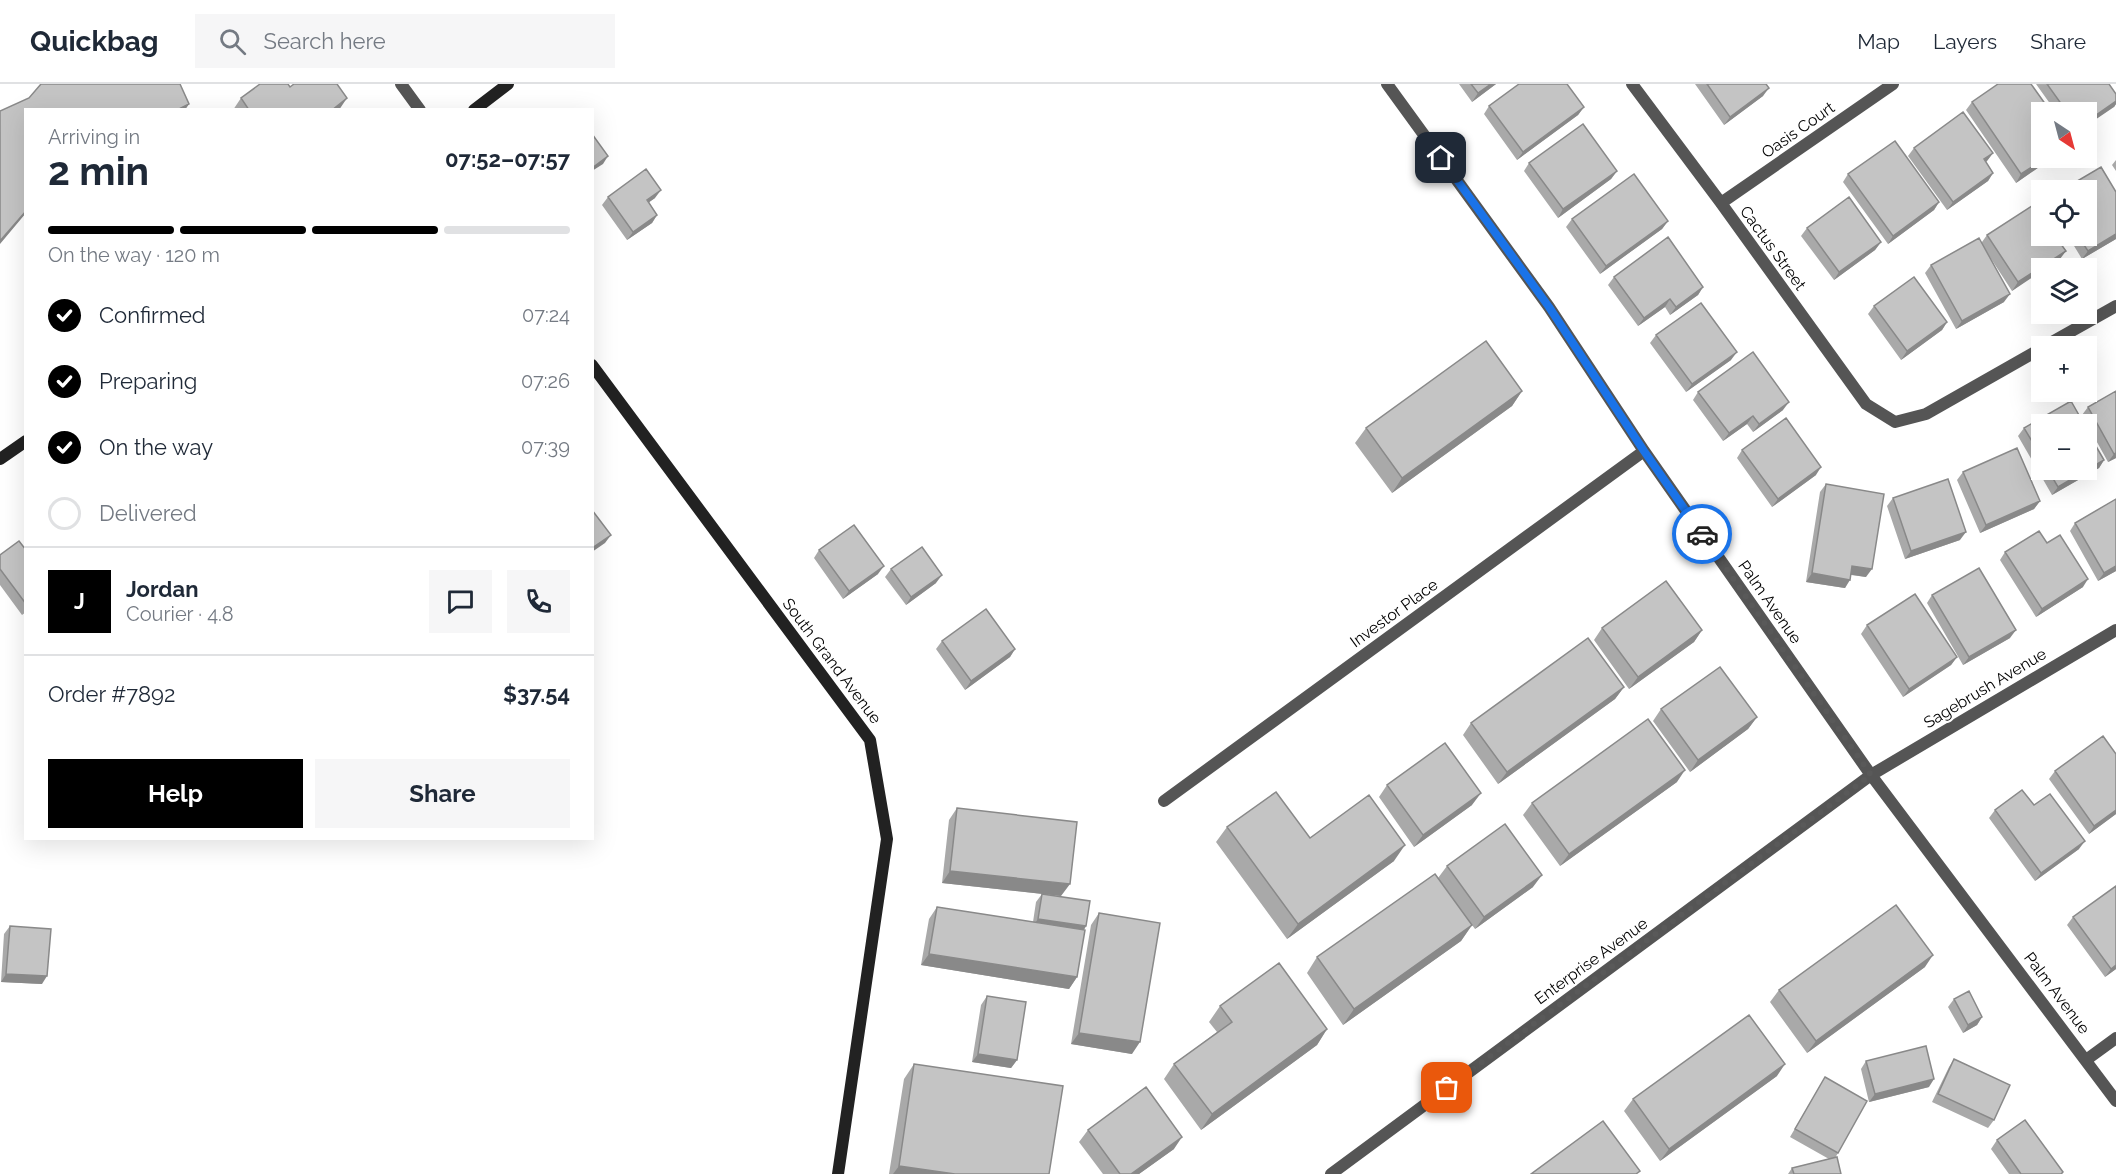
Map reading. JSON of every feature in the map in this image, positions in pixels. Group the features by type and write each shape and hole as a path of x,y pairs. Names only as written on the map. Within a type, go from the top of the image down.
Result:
{"street":[{"path":"401,84 419,108"},
{"path":"477,108 508,84"},
{"name":"Palm Avenue","path":"1388,84 1549,307 1644,451 1871,775 2116,1101"},
{"name":"Cactus Street","path":"1632,84 1866,404 1895,422 1926,414 2031,354"},
{"name":"Oasis Court","path":"1721,203 1893,84"},
{"path":"2063,336 2116,306"},
{"name":"South Grand Avenue","path":"594,367 870,740 887,839 838,1174"},
{"path":"0,459 24,442"},
{"name":"Investor Place","path":"1164,801 1644,451"},
{"name":"Sagebrush Avenue","path":"1871,775 2116,630"},
{"name":"Enterprise Avenue","path":"1331,1174 1871,775"},
{"path":"2086,1060 2116,1038"}],"building":[{"path":"41,84 180,84 189,104 181,108 24,108 24,213 0,241 0,111 29,98"},
{"path":"260,84 288,84 290,87 294,84 337,84 347,98 334,108 248,108 241,98"},
{"path":"1471,84 1491,84 1478,93"},
{"path":"1519,84 1567,84 1584,107 1523,152 1489,106"},
{"path":"1707,84 1766,84 1769,88 1730,117"},
{"path":"1998,84 2031,84 2044,102 2031,102 2031,168 2021,174 1972,102"},
{"path":"2047,84 2109,84 2116,94 2116,101 2097,114 2097,102 2060,102"},
{"path":"1963,112 1993,153 1984,159 1993,173 1953,202 1914,148"},
{"path":"1583,124 1617,171 1563,209 1529,163"},
{"path":"594,137 608,156 594,166"},
{"path":"1895,141 1939,202 1893,236 1848,174"},
{"path":"2101,167 2116,192 2116,234 2097,246 2097,180 2079,180"},
{"path":"646,169 661,190 647,200 657,215 633,232 608,197"},
{"path":"1634,174 1668,221 1606,266 1572,219"},
{"path":"1849,197 1881,242 1839,272 1807,228"},
{"path":"2031,207 2031,246 2062,246 2066,251 2055,258 2031,258 2031,274 2018,282 1987,235"},
{"path":"1668,237 1703,287 1676,307 1670,299 1644,318 1614,277"},
{"path":"1979,238 2010,294 1962,321 1931,265"},
{"path":"2085,246 2096,246 2088,251"},
{"path":"1914,277 1947,322 1907,351 1874,306"},
{"path":"1701,303 1737,352 1692,384 1656,335"},
{"path":"1486,341 1522,391 1402,478 1366,428"},
{"path":"1753,352 1789,402 1759,424 1753,416 1729,433 1698,392"},
{"path":"2116,391 2116,453 2114,454 2097,423 2097,414 2092,414 2088,407"},
{"path":"2072,402 2078,414 2048,414"},
{"path":"1786,418 1821,467 1778,499 1742,450"},
{"path":"2031,424 2031,440 2024,428"},
{"path":"2017,448 2040,501 1986,525 1963,472"},
{"path":"2097,448 2104,460 2097,464"},
{"path":"1948,479 1966,532 1911,551 1893,498"},
{"path":"2054,480 2070,480 2058,487"},
{"path":"1826,484 1884,494 1872,569 1852,566 1850,580 1812,573"},
{"path":"2116,499 2116,566 2104,573 2075,523"},
{"path":"594,513 611,535 594,547"},
{"path":"854,525 884,566 849,591 819,550"},
{"path":"2039,531 2047,543 2060,535 2088,579 2042,609 2005,552"},
{"path":"19,541 24,547 24,601 0,569 0,555"},
{"path":"922,547 942,575 911,597 891,569"},
{"path":"1979,568 2016,630 1969,657 1932,595"},
{"path":"1666,581 1702,630 1638,677 1602,628"},
{"path":"1915,594 1957,657 1909,689 1867,625"},
{"path":"986,609 1015,649 971,681 942,641"},
{"path":"1588,638 1624,687 1507,772 1471,723"},
{"path":"1720,667 1757,717 1698,760 1661,709"},
{"path":"1648,719 1685,770 1569,854 1532,803"},
{"path":"2103,736 2116,754 2116,810 2094,826 2055,771"},
{"path":"1445,743 1481,793 1423,835 1387,785"},
{"path":"2022,790 2034,805 2050,794 2085,841 2041,873 1995,810"},
{"path":"1276,792 1310,838 1369,795 1405,845 1298,924 1227,827"},
{"path":"957,808 1077,822 1070,884 950,871"},
{"path":"1505,824 1542,875 1484,917 1447,866"},
{"path":"1435,874 1472,925 1354,1009 1317,957"},
{"path":"2116,886 2116,965 2111,969 2073,917"},
{"path":"1042,894 1090,901 1086,926 1038,919"},
{"path":"1896,905 1933,955 1816,1041 1779,990"},
{"path":"937,907 1085,930 1077,977 929,954"},
{"path":"1099,913 1160,923 1140,1042 1079,1033"},
{"path":"10,926 51,929 47,976 6,974"},
{"path":"1279,963 1327,1029 1212,1114 1174,1064 1232,1022 1220,1006"},
{"path":"1969,991 1982,1017 1968,1025 1954,999"},
{"path":"987,996 1026,1002 1017,1060 978,1054"},
{"path":"1749,1015 1785,1064 1669,1149 1633,1099"},
{"path":"1926,1046 1934,1079 1875,1094 1866,1061"},
{"path":"1954,1059 2010,1085 1994,1120 1938,1094"},
{"path":"914,1064 1063,1086 1049,1174 955,1174 899,1166"},
{"path":"1825,1077 1867,1101 1838,1153 1795,1129"},
{"path":"1146,1087 1182,1137 1131,1174 1120,1174 1088,1130"},
{"path":"2025,1120 2063,1172 2061,1174 2021,1174 1997,1140"},
{"path":"1603,1121 1640,1171 1636,1174 1531,1174"},
{"path":"1837,1157 1841,1174 1794,1174 1792,1168"}],"way so far":[{"path":"1447,1088 1871,775 1702,534"}],"route":[{"path":"1441,158 1549,307 1702,534"}]}
